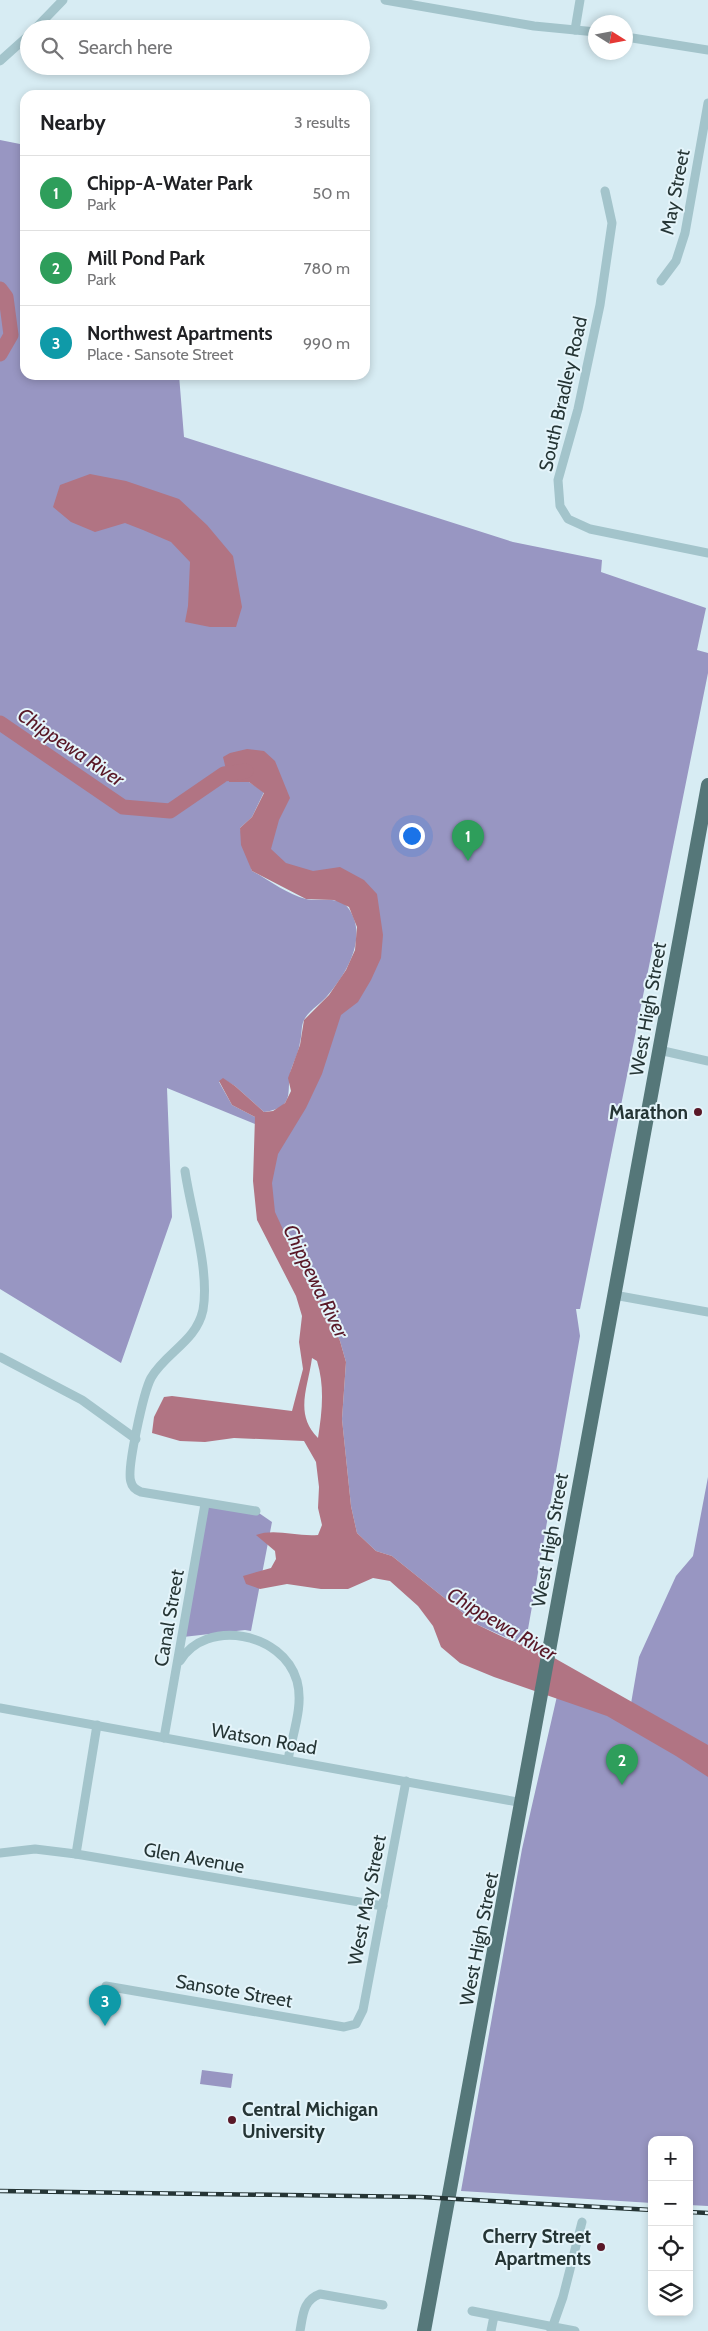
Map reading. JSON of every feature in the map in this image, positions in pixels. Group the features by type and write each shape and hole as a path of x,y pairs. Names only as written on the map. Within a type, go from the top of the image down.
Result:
{"main road":[{"name":"West High Street","path":"424,2331 523,1803 708,785"}],"street":[{"path":"44,20 63,0"},
{"path":"385,0 534,26 588,31"},
{"path":"575,30 580,0"},
{"path":"633,38 708,50"},
{"path":"0,61 20,44"},
{"name":"May Street","path":"661,281 676,261 685,233 708,103"},
{"name":"South Bradley Road","path":"605,191 612,223 600,305 578,409 558,480 560,506 568,519 590,529 708,553"},
{"path":"659,1050 708,1061"},
{"path":"185,1171 203,1271 203,1308 198,1326 190,1338 161,1364 150,1380 143,1400 130,1476 135,1488 146,1493 256,1512"},
{"path":"614,1295 708,1312"},
{"path":"0,1357 82,1400 136,1439"},
{"name":"Canal Street","path":"164,1738 206,1504"},
{"path":"177,1668 189,1650 210,1640 241,1636 257,1639 272,1646 288,1662 298,1689 299,1702 288,1760"},
{"name":"Watson Road","path":"0,1708 523,1803"},
{"path":"76,1854 97,1725"},
{"name":"West May Street","path":"356,2024 363,2010 406,1781"},
{"name":"Glen Avenue","path":"0,1853 28,1849 76,1854 383,1906"},
{"name":"Sansote Street","path":"106,1986 344,2027 356,2024"},
{"path":"551,2329 563,2297 582,2222"},
{"path":"300,2331 305,2304 313,2296 320,2294 383,2306"},
{"path":"472,2311 551,2329 575,2331"},
{"path":"491,2331 494,2316"}],"shaded area":[{"path":"0,140 20,144 20,380 179,380 184,437 513,542 602,560 601,572 706,608 697,650 708,653 708,673 580,1309 576,1309 580,1336 525,1646 478,1625 392,1556 376,1551 357,1533 351,1506 342,1419 346,1362 340,1341 313,1286 306,1278 304,1267 297,1260 257,1189 371,944 350,899 271,873 270,780 229,782 249,782 264,792 252,817 240,828 252,871 285,891 299,897 311,900 335,900 340,902 349,909 356,931 356,943 348,966 328,995 306,1016 303,1022 301,1040 290,1075 286,1101 275,1110 264,1112 235,1086 223,1079 219,1082 232,1105 255,1117 255,1124 167,1088 172,1217 121,1363 0,1289"},
{"path":"90,474 126,481 179,499 207,525 233,556 242,607 236,627 210,627 185,622 188,606 190,562 171,542 125,523 95,532 71,522 53,507 60,485"},
{"path":"247,749 264,751 275,761 290,798 279,820 271,849 286,863 313,871 340,867 364,880 377,894 383,935 381,958 358,1002 341,1015 322,1074 306,1108 278,1154 272,1183 275,1212 297,1260 306,1262 304,1275 308,1282 313,1285 326,1310 340,1341 346,1362 342,1419 351,1506 357,1533 376,1551 392,1556 478,1625 549,1655 708,1745 708,1777 607,1716 494,1677 460,1663 441,1647 433,1626 418,1606 390,1581 373,1578 348,1589 321,1589 287,1584 260,1589 246,1584 243,1576 271,1568 276,1559 275,1551 256,1535 278,1532 318,1535 322,1525 318,1508 319,1487 316,1462 304,1441 234,1438 205,1442 180,1441 152,1433 154,1417 164,1397 172,1396 292,1411 303,1369 299,1342 302,1316 296,1296 257,1220 253,1181 255,1117 232,1105 219,1081 223,1078 235,1086 264,1112 273,1111 285,1103 291,1091 288,1078 300,1045 304,1020 329,995 346,970 355,950 357,927 349,907 334,900 306,899 252,871 241,845 240,828 252,817 264,793 249,782 229,782 223,757 230,753","holes":["312,1358 317,1361 322,1390 322,1409 318,1438 306,1420 304,1410 304,1400"]},
{"path":"708,1477 708,2206 693,2205 693,2136 648,2136 648,2203 461,2191 522,1849 560,1683 628,1721 639,1657 676,1576 693,1556"},
{"path":"205,1504 256,1511 272,1522 251,1631 245,1630 183,1637"},
{"path":"202,2070 233,2074 231,2088 200,2084"}],"waterway":[{"name":"Chippewa River","path":"0,289 6,297 11,335 0,354"},
{"name":"Chippewa River","path":"0,723 123,807 170,811 224,774 246,771"}],"railway":[{"path":"0,2191 421,2197 648,2210"},
{"path":"693,2212 708,2213"}],"place":[{"name":"Chipp-A-Water Park","path":"468,861"},
{"name":"Marathon","path":"698,1112"},
{"name":"Mill Pond Park","path":"622,1785"},
{"name":"Northwest Apartments","path":"105,2026"},
{"name":"Central Michigan University","path":"232,2120"},
{"name":"Cherry Street Apartments","path":"601,2247"}]}
